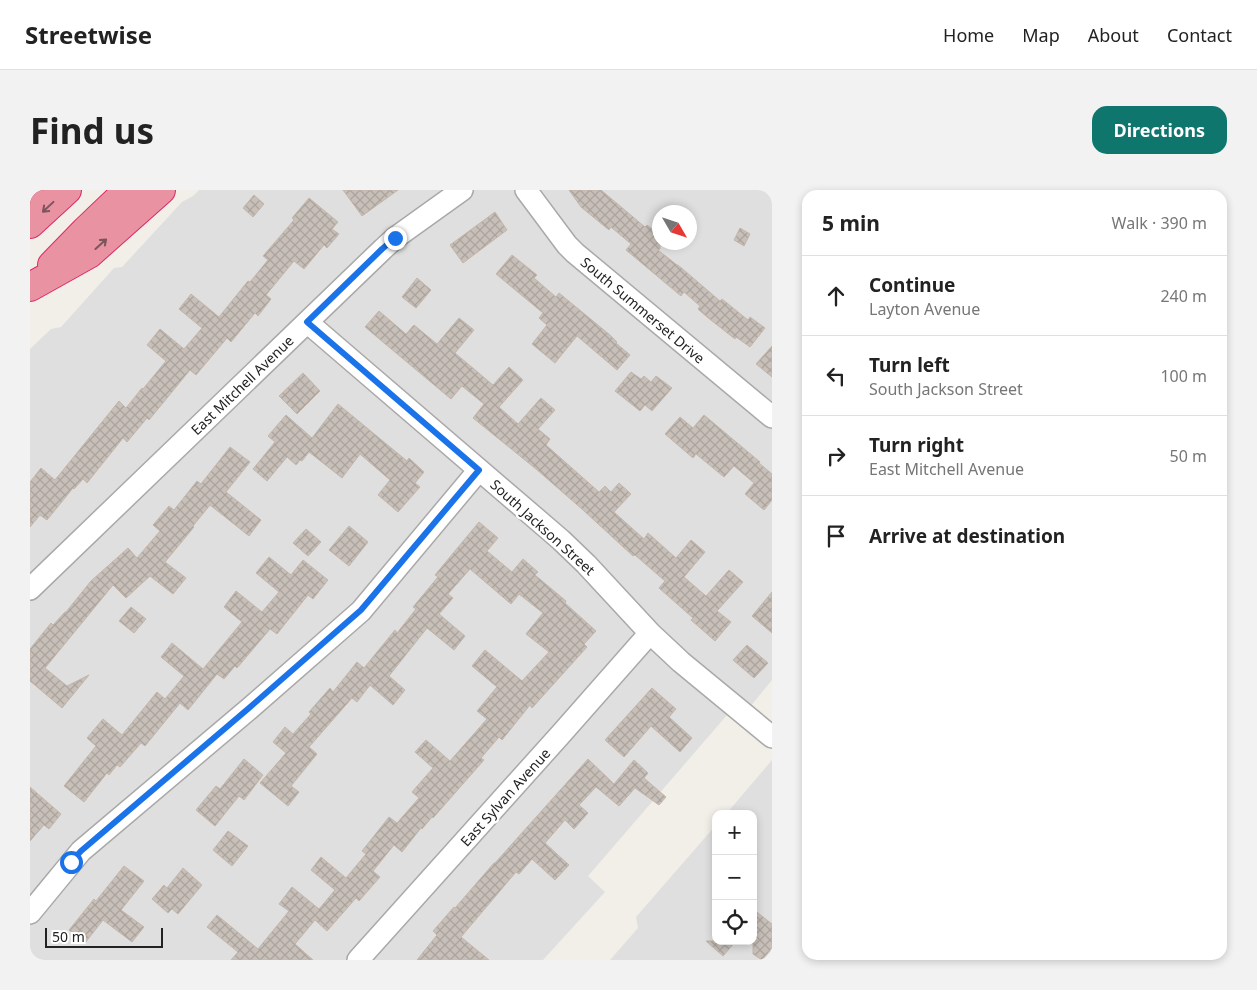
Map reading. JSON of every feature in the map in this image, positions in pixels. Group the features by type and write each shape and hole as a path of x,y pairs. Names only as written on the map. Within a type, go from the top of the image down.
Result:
{"highway":[{"path":"30,197 37,190"},
{"path":"30,224 67,190"},
{"path":"30,287 128,190"},
{"path":"30,287 90,254 162,190"}],"street":[{"name":"East Mitchell Avenue","path":"30,589 382,249 462,190"},
{"name":"South Summerset Drive","path":"526,190 575,253 772,417"},
{"name":"South Jackson Street","path":"307,322 561,540 650,633 681,662 772,737"},
{"path":"30,913 81,851 361,610 479,470"},
{"name":"East Sylvan Avenue","path":"358,960 650,633"}],"shaded area":[{"path":"199,190 772,190 772,680 750,707 740,700 588,876 605,892 543,960 30,960 30,349 51,329 61,327 114,268 122,267 182,202"},
{"path":"772,760 772,960 610,960 638,928 636,917 712,830 712,945 757,945 757,810 729,810"}],"building":[{"path":"343,190 398,190 362,216"},
{"path":"569,190 601,190 645,227 647,225 652,229 652,250 658,250 720,301 722,299 748,320 750,317 765,328 750,347 736,337 735,339 698,309 700,306 684,292 681,296 626,250 631,244 611,227 609,230 581,207"},
{"path":"254,195 264,204 253,217 243,208"},
{"path":"309,198 338,222 332,229 339,234 327,248 324,245 304,269 294,261 266,295 271,299 258,316 255,313 231,342 227,338 196,375 190,370 149,420 147,418 127,442 123,438 87,483 83,479 73,488 47,520 40,515 30,527 30,482 41,468 55,480 119,401 126,408 143,389 166,361 147,345 160,329 184,349 202,328 179,309 191,294 219,317 268,260 263,256 294,220 292,218"},
{"path":"495,212 507,230 463,263 450,245"},
{"path":"740,228 750,234 744,246 734,240"},
{"path":"512,255 537,275 534,278 556,297 559,293 610,335 630,355 617,370 577,336 555,363 532,344 547,325 539,318 543,313 496,274"},
{"path":"417,278 431,290 416,308 402,297"},
{"path":"379,311 406,334 414,325 437,344 459,318 474,330 455,353 493,385 509,367 523,380 499,407 518,424 541,398 555,410 538,429 550,439 546,445 599,492 605,486 611,492 619,483 631,494 614,512 644,539 648,533 676,558 691,540 705,552 684,577 706,596 729,570 743,582 717,611 731,622 715,641 691,620 693,618 659,588 665,581 635,555 633,556 536,469 473,418 484,404 462,386 451,399 365,327"},
{"path":"772,346 772,377 756,364"},
{"path":"631,372 641,379 644,376 651,382 656,376 672,388 652,411 645,405 640,411 615,391"},
{"path":"303,373 320,391 297,414 279,396"},
{"path":"338,404 407,461 409,458 424,472 415,483 420,487 398,512 378,495 390,480 360,454 342,478 309,452 296,465 287,457 267,481 253,469 275,442 268,436 286,415 312,438"},
{"path":"704,415 772,474 772,500 764,510 745,494 754,483 734,466 724,477 696,454 693,458 665,434 680,417 693,428"},
{"path":"230,447 250,462 226,492 261,520 249,536 210,505 165,562 186,578 173,594 150,576 126,598 113,585 45,668 67,686 89,675 62,708 30,681 30,649 51,623 53,625 66,612 91,581 128,548 137,558 160,531 153,525 169,506 174,510 197,481 201,484"},
{"path":"479,522 498,538 487,551 512,572 523,559 538,572 535,575 566,601 565,603 596,631 584,644 587,647 532,708 530,705 502,740 499,737 481,758 484,760 433,818 421,828 402,852 394,845 373,871 380,877 359,901 356,898 327,931 315,920 295,944 313,960 231,960 238,952 207,927 217,915 258,949 289,911 279,904 292,887 319,909 335,890 311,870 321,857 346,878 366,854 362,851 389,817 397,823 419,798 412,792 433,768 415,752 426,740 450,761 487,719 477,711 497,687 472,666 485,650 522,681 549,652 526,634 543,613 519,594 511,604 470,569 448,594 453,598 439,614 465,636 454,650 427,628 389,676 405,690 393,705 370,685 357,702 352,698 309,747 317,754 291,786 299,792 288,806 260,783 286,753 273,742 285,727 293,734 330,688 333,692 357,662 364,668 395,630 397,633 416,609 413,607 438,577 435,575"},
{"path":"349,526 368,542 349,566 329,550"},
{"path":"306,529 321,542 308,556 293,543"},
{"path":"269,557 291,575 303,560 328,580 313,599 308,595 277,634 270,629 237,668 235,666 224,679 217,674 188,710 180,703 145,746 141,743 120,767 117,765 109,775 107,773 84,802 64,786 96,746 87,738 103,719 122,735 157,692 165,699 184,676 161,657 172,643 203,669 242,622 224,607 236,591 262,612 279,592 256,573"},
{"path":"772,592 772,633 752,616"},
{"path":"131,607 146,619 134,633 119,621"},
{"path":"747,645 768,663 754,678 733,660"},
{"path":"652,688 676,709 669,717 692,738 680,752 651,726 624,757 605,740"},
{"path":"244,759 263,775 244,800 239,796 215,826 196,810 216,786 220,789"},
{"path":"588,759 614,784 634,760 648,773 644,778 666,797 659,805 635,788 619,806 596,787 579,805 588,813 574,829 565,820 545,843 569,865 555,880 532,859 519,874 516,872 461,937 489,960 417,960 437,935 433,931"},
{"path":"30,787 61,814 49,829 44,825 30,841"},
{"path":"228,831 248,846 232,866 213,850"},
{"path":"124,866 144,881 121,910 144,927 132,942 103,920 85,943 69,930 94,899 96,901"},
{"path":"183,868 202,885 178,914 172,909 168,913 152,899 164,885 167,888"},
{"path":"757,912 772,924 772,948 762,960 753,954 753,945 757,945"},
{"path":"706,941 712,941 712,945 733,945 723,956"}],"route":[{"path":"71,862 81,851 361,610 479,470 307,322 395,238"}]}
